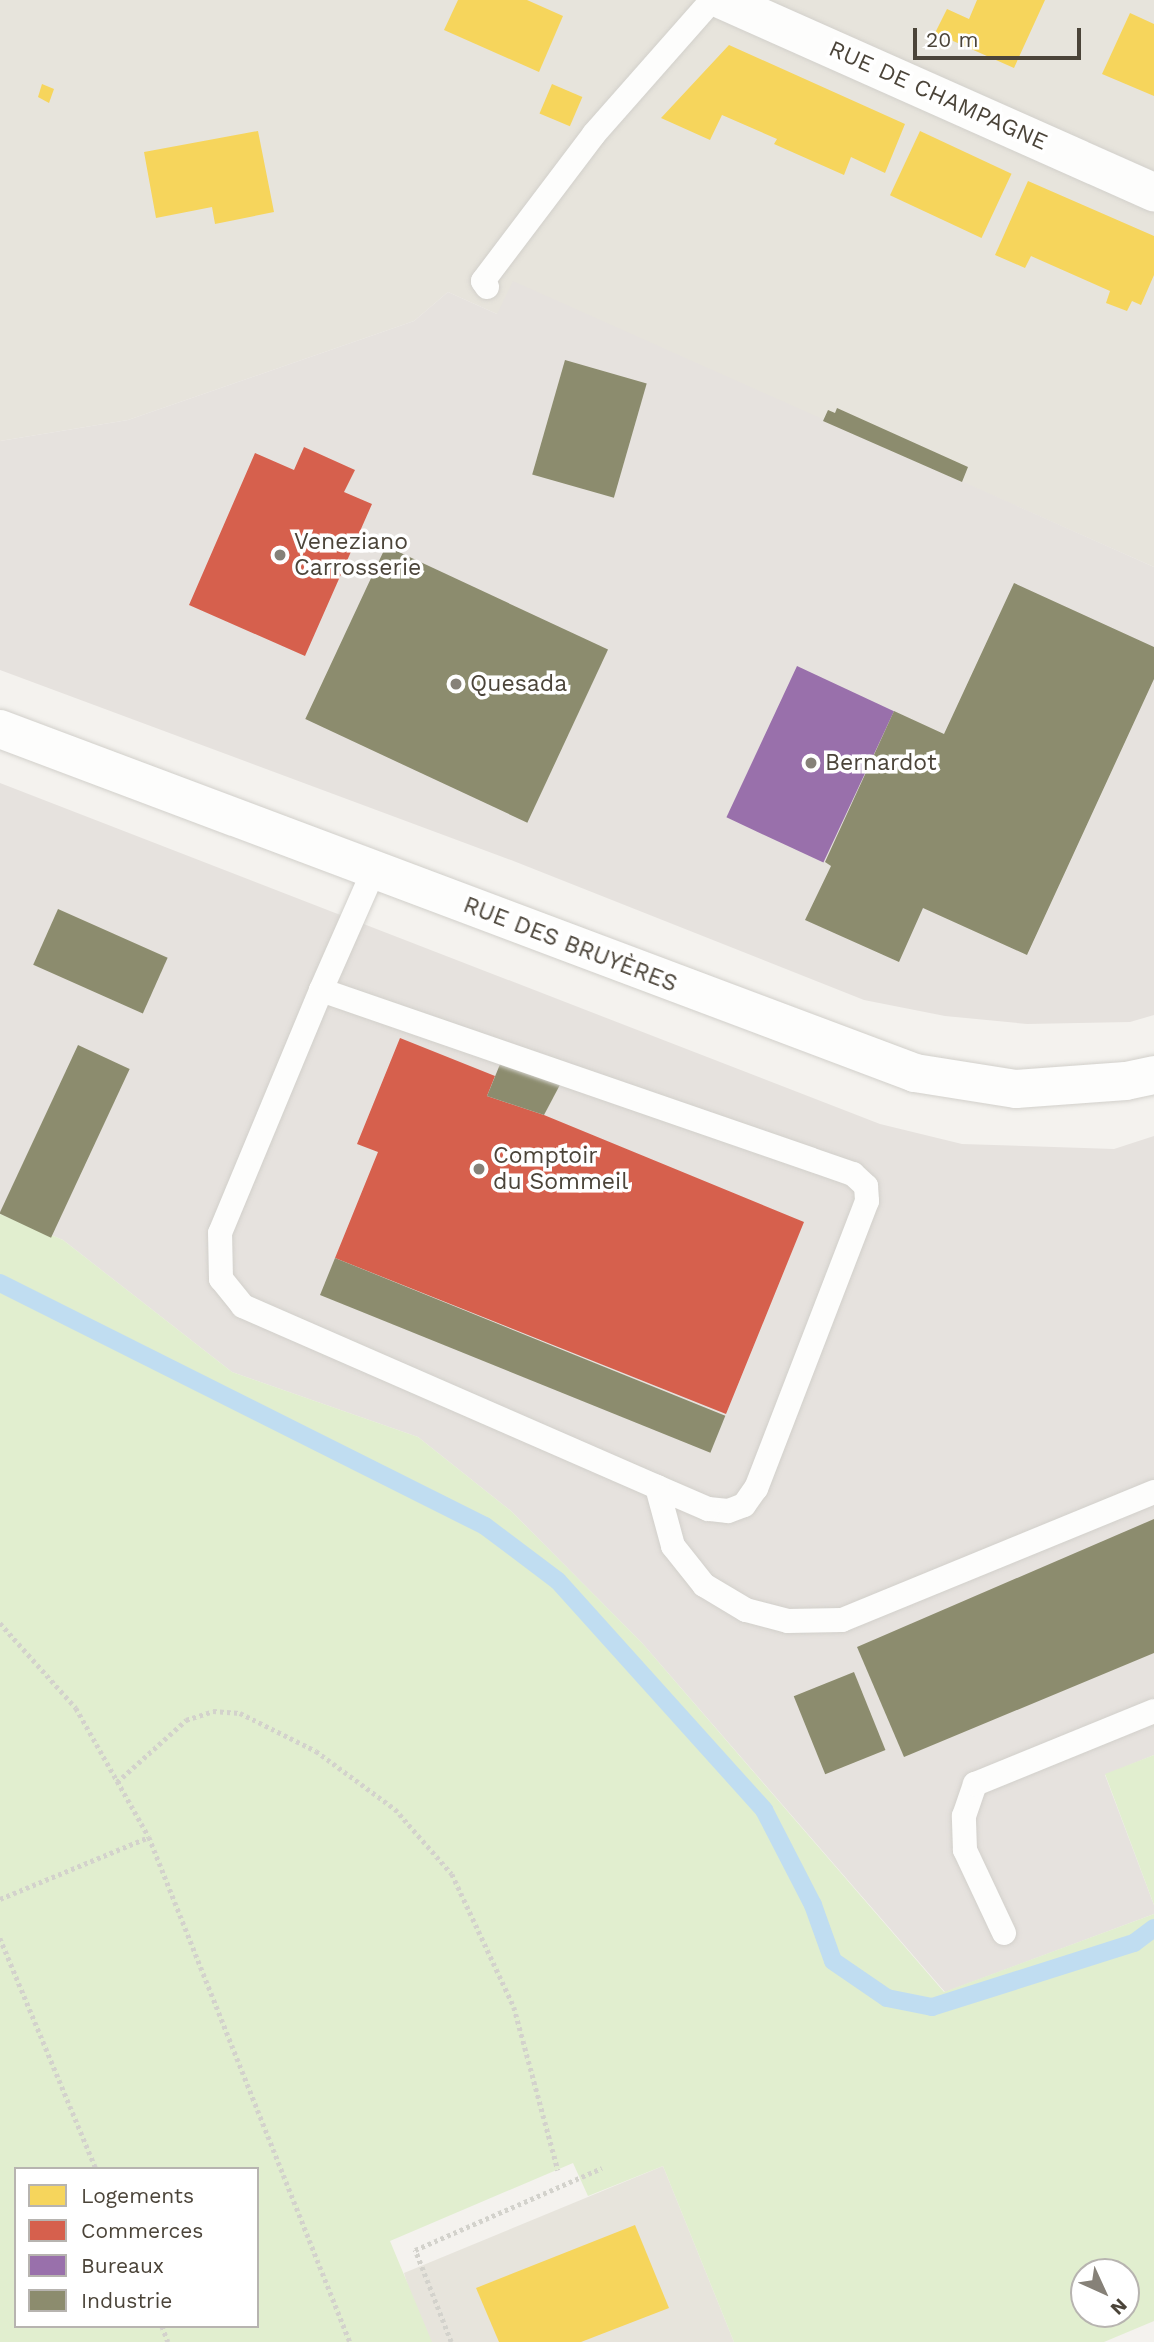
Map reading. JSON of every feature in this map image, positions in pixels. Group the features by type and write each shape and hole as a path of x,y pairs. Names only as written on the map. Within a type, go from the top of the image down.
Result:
{"street":[{"name":"RUE DE CHAMPAGNE","path":"727,2 1154,192"},
{"name":"RUE DES BRUYÈRES","path":"0,729 915,1073 1016,1089 1126,1081 1154,1075"}],"lane":[{"path":"487,288 483,281 594,134 727,2"},
{"path":"321,990 853,1174 866,1186 867,1201 756,1488 744,1505 728,1511 708,1509 657,1487 243,1306 221,1279 220,1233 321,990 374,870"},
{"path":"657,1487 673,1546 704,1585 746,1610 788,1621 842,1620 1154,1492"},
{"path":"1004,1933 965,1850 964,1816 975,1784 1154,1711"}],"path":[{"path":"0,1623 76,1708 149,1837 350,2342"},
{"path":"117,1782 186,1720 213,1711 240,1713 316,1751 395,1809 452,1874 508,1995 558,2170"},
{"path":"0,1899 149,1837"},
{"path":"0,1938 95,2167"},
{"path":"451,2342 415,2250 603,2168"}],"shaded area":[{"path":"0,0 1154,0 1154,567 730,379 497,314 448,292 414,321 128,420 0,441"},
{"path":"513,281 1154,567 1154,1015 1130,1022 1027,1024 945,1016 864,1000 511,860 0,670 0,441 128,420 414,321 448,292 497,314"},
{"path":"0,783 880,1124 962,1144 1114,1149 1154,1136 1154,1755 1105,1775 1154,1905 1154,1914 945,1992 642,1643 511,1511 418,1437 232,1372 63,1240 0,1214"},
{"path":"663,2166 734,2342 425,2342 404,2273"}],"green space":[{"path":"0,1214 63,1240 232,1372 418,1437 511,1511 642,1643 944,1992 1154,1914 1154,2321 1140,2327 1140,2258 1070,2258 1070,2328 1137,2328 1104,2342 734,2342 663,2166 588,2196 573,2163 390,2241 432,2342 0,2342"},
{"path":"1154,1755 1154,1905 1105,1774"}],"building: Logements":[{"path":"458,0 527,0 563,16 539,72 444,30"},
{"path":"977,0 1045,0 1014,68 935,33 947,9 969,19"},
{"path":"1130,13 1154,24 1154,96 1102,74"},
{"path":"729,45 905,124 885,173 851,157 844,175 774,144 777,139 722,115 710,140 661,118"},
{"path":"42,84 54,89 49,103 38,97"},
{"path":"552,84 582,97 570,126 539,113"},
{"path":"258,131 274,212 215,224 212,207 156,218 144,152"},
{"path":"920,131 1012,174 982,238 890,195"},
{"path":"1028,181 1154,236 1154,275 1141,305 1132,301 1127,311 1106,303 1110,291 1031,256 1025,268 995,255"},
{"path":"635,2225 669,2308 581,2342 499,2342 476,2288"}],"building: Commerces":[{"name":"Veneziano Carrosserie","path":"304,447 355,470 344,492 372,504 305,656 189,605 255,453 294,470"},
{"path":"400,1038 495,1076 487,1096 544,1115 804,1222 726,1414 335,1258 378,1152 357,1144"}],"building: Bureaux":[{"path":"797,666 894,711 823,863 726,817"}],"building: Industrie":[{"path":"565,360 647,383 614,498 532,474"},
{"path":"837,408 968,467 962,482 823,421 828,410 835,413"},
{"name":"Quesada","path":"386,546 608,650 527,823 305,719"},
{"path":"1014,583 1154,647 1154,679 1027,955 923,908 899,962 805,920 831,866 825,862 894,711 944,734"},
{"path":"58,909 168,958 143,1014 33,965"},
{"path":"78,1045 130,1069 51,1238 0,1212"},
{"path":"503,1057 562,1081 544,1115 487,1096"},
{"path":"335,1258 725,1416 710,1453 320,1295"},
{"path":"1154,1519 1154,1653 904,1757 857,1647"},
{"path":"854,1672 885,1750 825,1774 794,1696"}],"waterway":[{"path":"0,1283 485,1526 558,1581 764,1810 813,1905 833,1961 887,1998 932,2007 1134,1943 1154,1928"}],"place":[{"name":"Veneziano Carrosserie","path":"280,555"},
{"name":"Quesada","path":"456,684"},
{"name":"Bernardot","path":"811,763"},
{"name":"Comptoir du Sommeil","path":"479,1169"}]}
